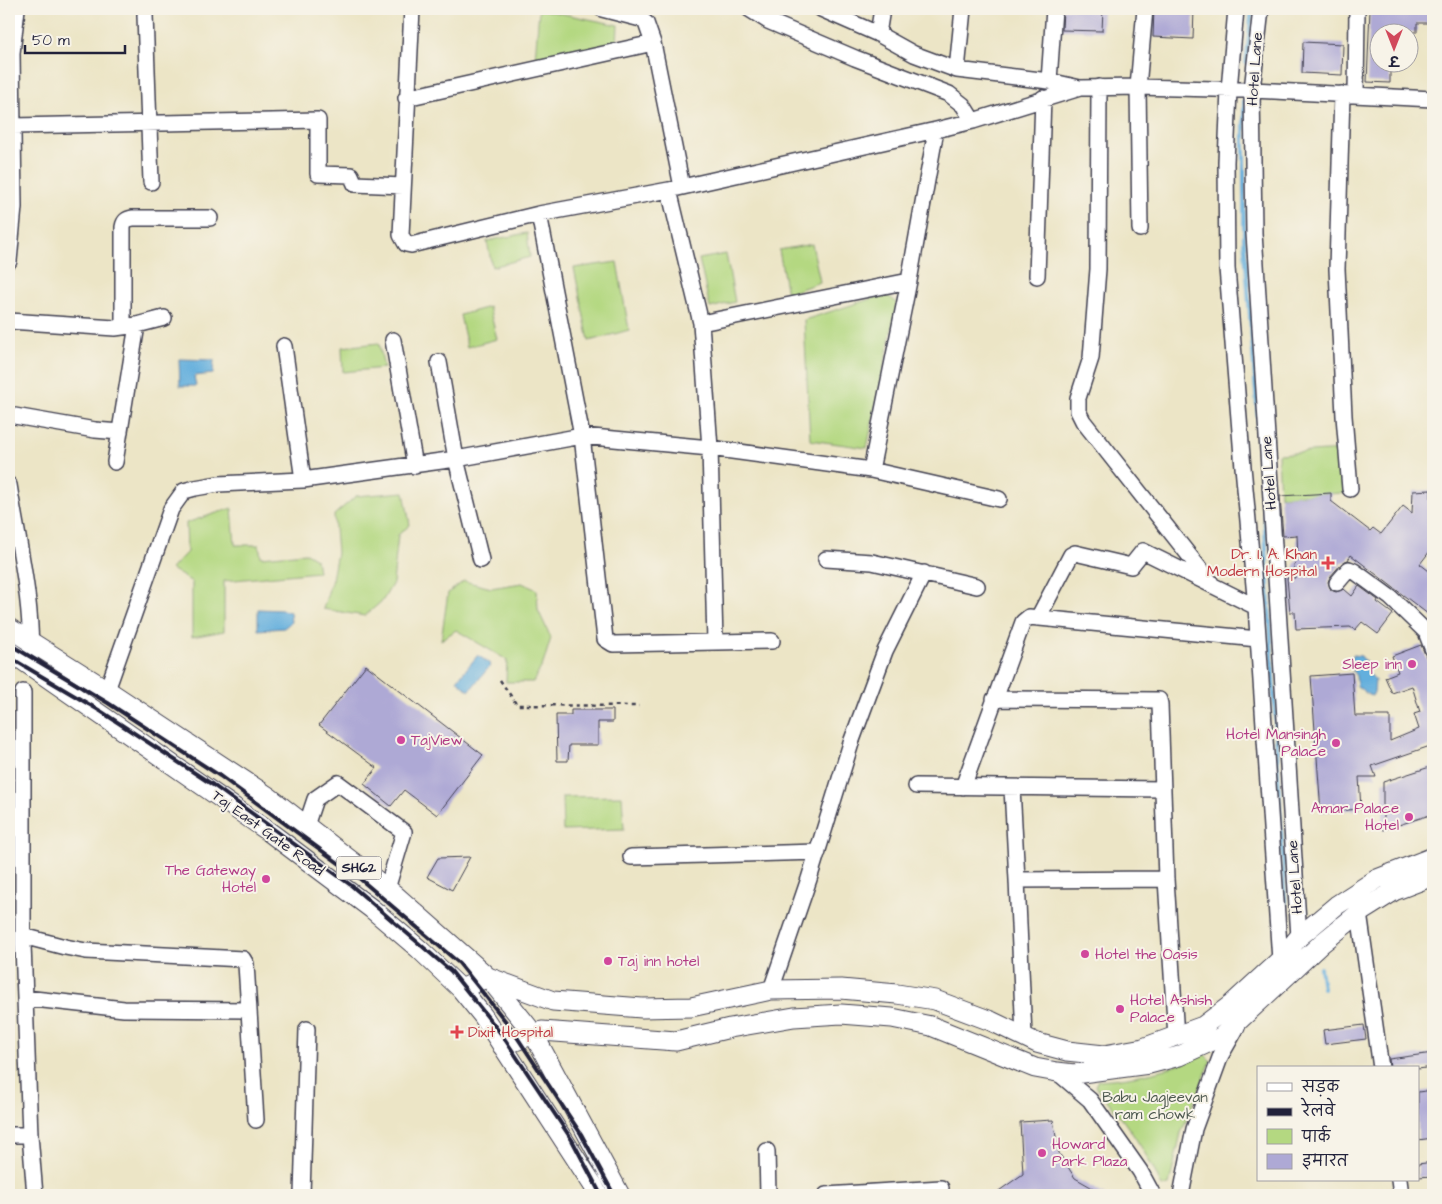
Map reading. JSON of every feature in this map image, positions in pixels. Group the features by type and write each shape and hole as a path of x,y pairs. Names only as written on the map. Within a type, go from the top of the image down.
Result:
{"main road":[{"name":"SH62","path":"9,628 107,690 268,797 387,890 488,977 533,1033 620,1195"},
{"name":"Taj East Gate Road","path":"9,651 268,831 372,909 419,949 461,989 483,1016 598,1195"},
{"path":"461,989 488,977 553,1001 642,1008 690,1007 771,990 841,989 897,994 935,1000 991,1021 1038,1043 1067,1051 1104,1055 1143,1048 1203,1026 1232,1004 1280,960 1299,937 1337,905 1377,879 1433,857"},
{"path":"502,1046 542,1031 676,1041 730,1028 794,1017 841,1014 892,1018 931,1026 1036,1068 1058,1072 1074,1074 1149,1064 1179,1056 1221,1038 1322,943 1359,913 1394,892 1433,876"}],"street":[{"path":"9,261 14,207 10,52 17,9"},
{"path":"146,9 151,182"},
{"path":"412,9 400,235 406,244 411,245 539,214 675,188 936,130 973,121 1080,88"},
{"path":"602,9 644,20 653,43 675,188 701,323 710,448 715,642"},
{"path":"749,9 776,25 949,94 963,105 973,121"},
{"path":"821,9 878,34 914,54 957,70 1049,81 1080,88 1138,87 1252,90 1433,99"},
{"path":"878,34 882,9"},
{"path":"957,70 963,9"},
{"path":"1049,81 1054,9"},
{"path":"1140,229 1138,87 1145,9"},
{"name":"Hotel Lane","path":"1236,9 1229,90 1226,162 1227,268 1256,607 1280,960"},
{"name":"Hotel Lane","path":"1261,9 1252,90 1254,233 1299,937"},
{"path":"1350,488 1344,416 1337,269 1349,94 1358,9"},
{"path":"406,98 653,43"},
{"path":"1099,88 1098,269 1091,358 1080,390 1078,411 1083,421 1211,583"},
{"path":"1038,276 1043,98"},
{"path":"13,126 318,120 318,174 351,174 355,184 402,186"},
{"path":"871,470 909,281 936,130"},
{"path":"539,214 582,436 605,639 613,644 772,641"},
{"path":"115,462 120,432 130,326 124,222 132,218 210,218"},
{"path":"701,323 909,281"},
{"path":"9,321 98,328 130,326 164,318"},
{"path":"393,340 415,466"},
{"path":"284,346 303,480"},
{"path":"439,362 456,459 481,560"},
{"path":"9,415 95,430 120,432"},
{"path":"107,690 171,509 184,491 195,488 218,484 303,480 415,466 582,436 710,448 871,470 999,499"},
{"path":"1242,456 1268,453"},
{"path":"9,485 23,565 32,643 30,665"},
{"path":"1038,618 1071,555 1075,553 1131,566 1143,551 1211,583 1256,607"},
{"path":"826,559 872,562 977,586"},
{"path":"1337,583 1345,572 1354,571 1392,598 1426,632 1433,650"},
{"path":"771,990 818,852 852,740 885,651 924,573"},
{"path":"963,787 1023,622 1028,617 1258,639"},
{"path":"1261,683 1282,681"},
{"path":"22,692 15,739 18,941 25,998 30,1135 35,1195"},
{"path":"994,699 1159,700 1166,879 1176,1037"},
{"path":"306,826 315,799 338,783 404,832 387,890"},
{"path":"916,786 1162,789"},
{"path":"1012,788 1024,1036"},
{"path":"631,857 818,852"},
{"path":"1017,880 1166,879"},
{"path":"1359,913 1381,1066"},
{"path":"18,941 56,945 86,951 240,958 246,964 256,1120"},
{"path":"25,998 124,1009 249,1010"},
{"path":"1181,1195 1194,1129 1221,1055 1240,1021"},
{"path":"302,1195 307,1029"},
{"path":"1058,1072 1090,1100 1140,1171 1154,1195"},
{"path":"9,1135 30,1135"},
{"path":"767,1151 768,1195"},
{"path":"1399,1182 1401,1195"},
{"path":"826,1195 941,1188"}],"path":[{"path":"500,680 517,705 639,706"}],"green space":[{"path":"539,9 618,25 617,43 535,60"},
{"path":"527,233 530,257 492,267 487,241"},
{"path":"812,244 820,282 787,294 779,250"},
{"path":"726,254 735,302 710,308 699,259"},
{"path":"617,262 629,330 589,341 574,268"},
{"path":"886,294 897,303 867,448 810,440 804,320"},
{"path":"489,307 497,339 467,347 460,315"},
{"path":"379,343 384,368 343,372 342,347"},
{"path":"1344,450 1346,493 1280,496 1278,454"},
{"path":"404,492 410,525 398,535 393,583 383,600 365,616 323,609 337,553 334,515 356,496"},
{"path":"232,508 235,545 259,545 261,557 306,553 316,559 318,572 224,581 224,631 192,637 192,582 171,569 187,552 186,523"},
{"path":"464,581 491,588 522,583 537,590 538,610 551,638 543,664 533,682 506,682 507,660 456,630 441,640 448,593"},
{"path":"622,796 624,829 563,831 562,797"},
{"name":"Babu Jagjeevan ram chowk","path":"1204,1054 1211,1061 1181,1133 1169,1185 1162,1187 1149,1160 1133,1134 1095,1086 1098,1080 1152,1072 1178,1065"}],"water":[{"path":"179,359 214,360 213,374 194,376 196,386 180,386"},
{"path":"258,609 290,612 291,622 284,628 258,630"},
{"path":"478,655 491,665 469,691 457,680"},
{"path":"1353,655 1361,656 1367,664 1368,672 1375,680 1372,696 1357,686 1356,676 1352,670"}],"building":[{"path":"1063,9 1103,9 1102,31 1062,30"},
{"path":"1154,9 1194,9 1193,39 1153,37"},
{"path":"1370,9 1430,9 1430,23 1370,22 1370,72 1390,72 1390,83 1367,82"},
{"path":"1303,42 1343,44 1342,75 1302,73"},
{"path":"1431,490 1431,501 1433,501 1433,547 1420,564 1433,574 1433,618 1351,555 1330,577 1328,582 1331,590 1336,592 1344,589 1352,596 1359,586 1393,614 1378,634 1362,622 1355,630 1350,627 1296,629 1295,612 1290,612 1287,578 1295,578 1294,565 1298,560 1297,535 1283,536 1280,496 1331,493 1331,501 1370,531 1373,528 1381,534 1403,506 1412,513 1413,491"},
{"path":"1421,645 1433,673 1433,745 1372,766 1376,777 1359,777 1361,809 1321,812 1311,676 1352,673 1355,716 1390,716 1390,741 1419,729 1414,714 1420,712 1412,686 1392,693 1385,677 1398,672 1392,656"},
{"name":"TajView","path":"366,665 483,755 437,815 404,790 391,806 364,784 377,768 319,725"},
{"path":"571,710 613,710 613,722 598,722 598,745 569,745 568,761 557,761 556,715 571,715"},
{"path":"1433,766 1433,814 1383,830 1383,782"},
{"path":"470,857 452,890 427,877 438,858"},
{"path":"1364,1025 1366,1039 1325,1044 1323,1030"},
{"path":"1433,1053 1433,1067 1420,1069 1420,1066 1390,1066 1389,1059"},
{"path":"1433,1090 1433,1138 1420,1140 1420,1092"},
{"path":"1053,1120 1059,1153 1075,1178 1105,1195 993,1195 1023,1174 1020,1122"},
{"path":"1433,1162 1433,1176 1420,1177 1420,1164"}],"waterway":[{"path":"1246,63 1252,9"},
{"path":"1244,101 1244,238 1261,456"},
{"path":"1262,475 1286,917"},
{"path":"1320,968 1323,988"}],"railway":[{"path":"9,644 108,703 220,776 359,878 459,963 511,1028 581,1134 614,1195"},
{"path":"9,657 102,712 213,785 352,886 451,971 502,1035 572,1140 601,1195"}],"place":[{"name":"Dr. I. A. Khan Modern Hospital","path":"1328,563"},
{"name":"Sleep inn","path":"1412,664"},
{"name":"TajView","path":"401,740"},
{"name":"Hotel Mansingh Palace","path":"1336,743"},
{"name":"Amar Palace Hotel","path":"1409,817"},
{"name":"The Gateway Hotel","path":"266,879"},
{"name":"Hotel the Oasis","path":"1085,954"},
{"name":"Taj inn hotel","path":"608,961"},
{"name":"Hotel Ashish Palace","path":"1120,1009"},
{"name":"Dixit Hospital","path":"457,1032"},
{"name":"Howard Park Plaza","path":"1042,1153"}]}
